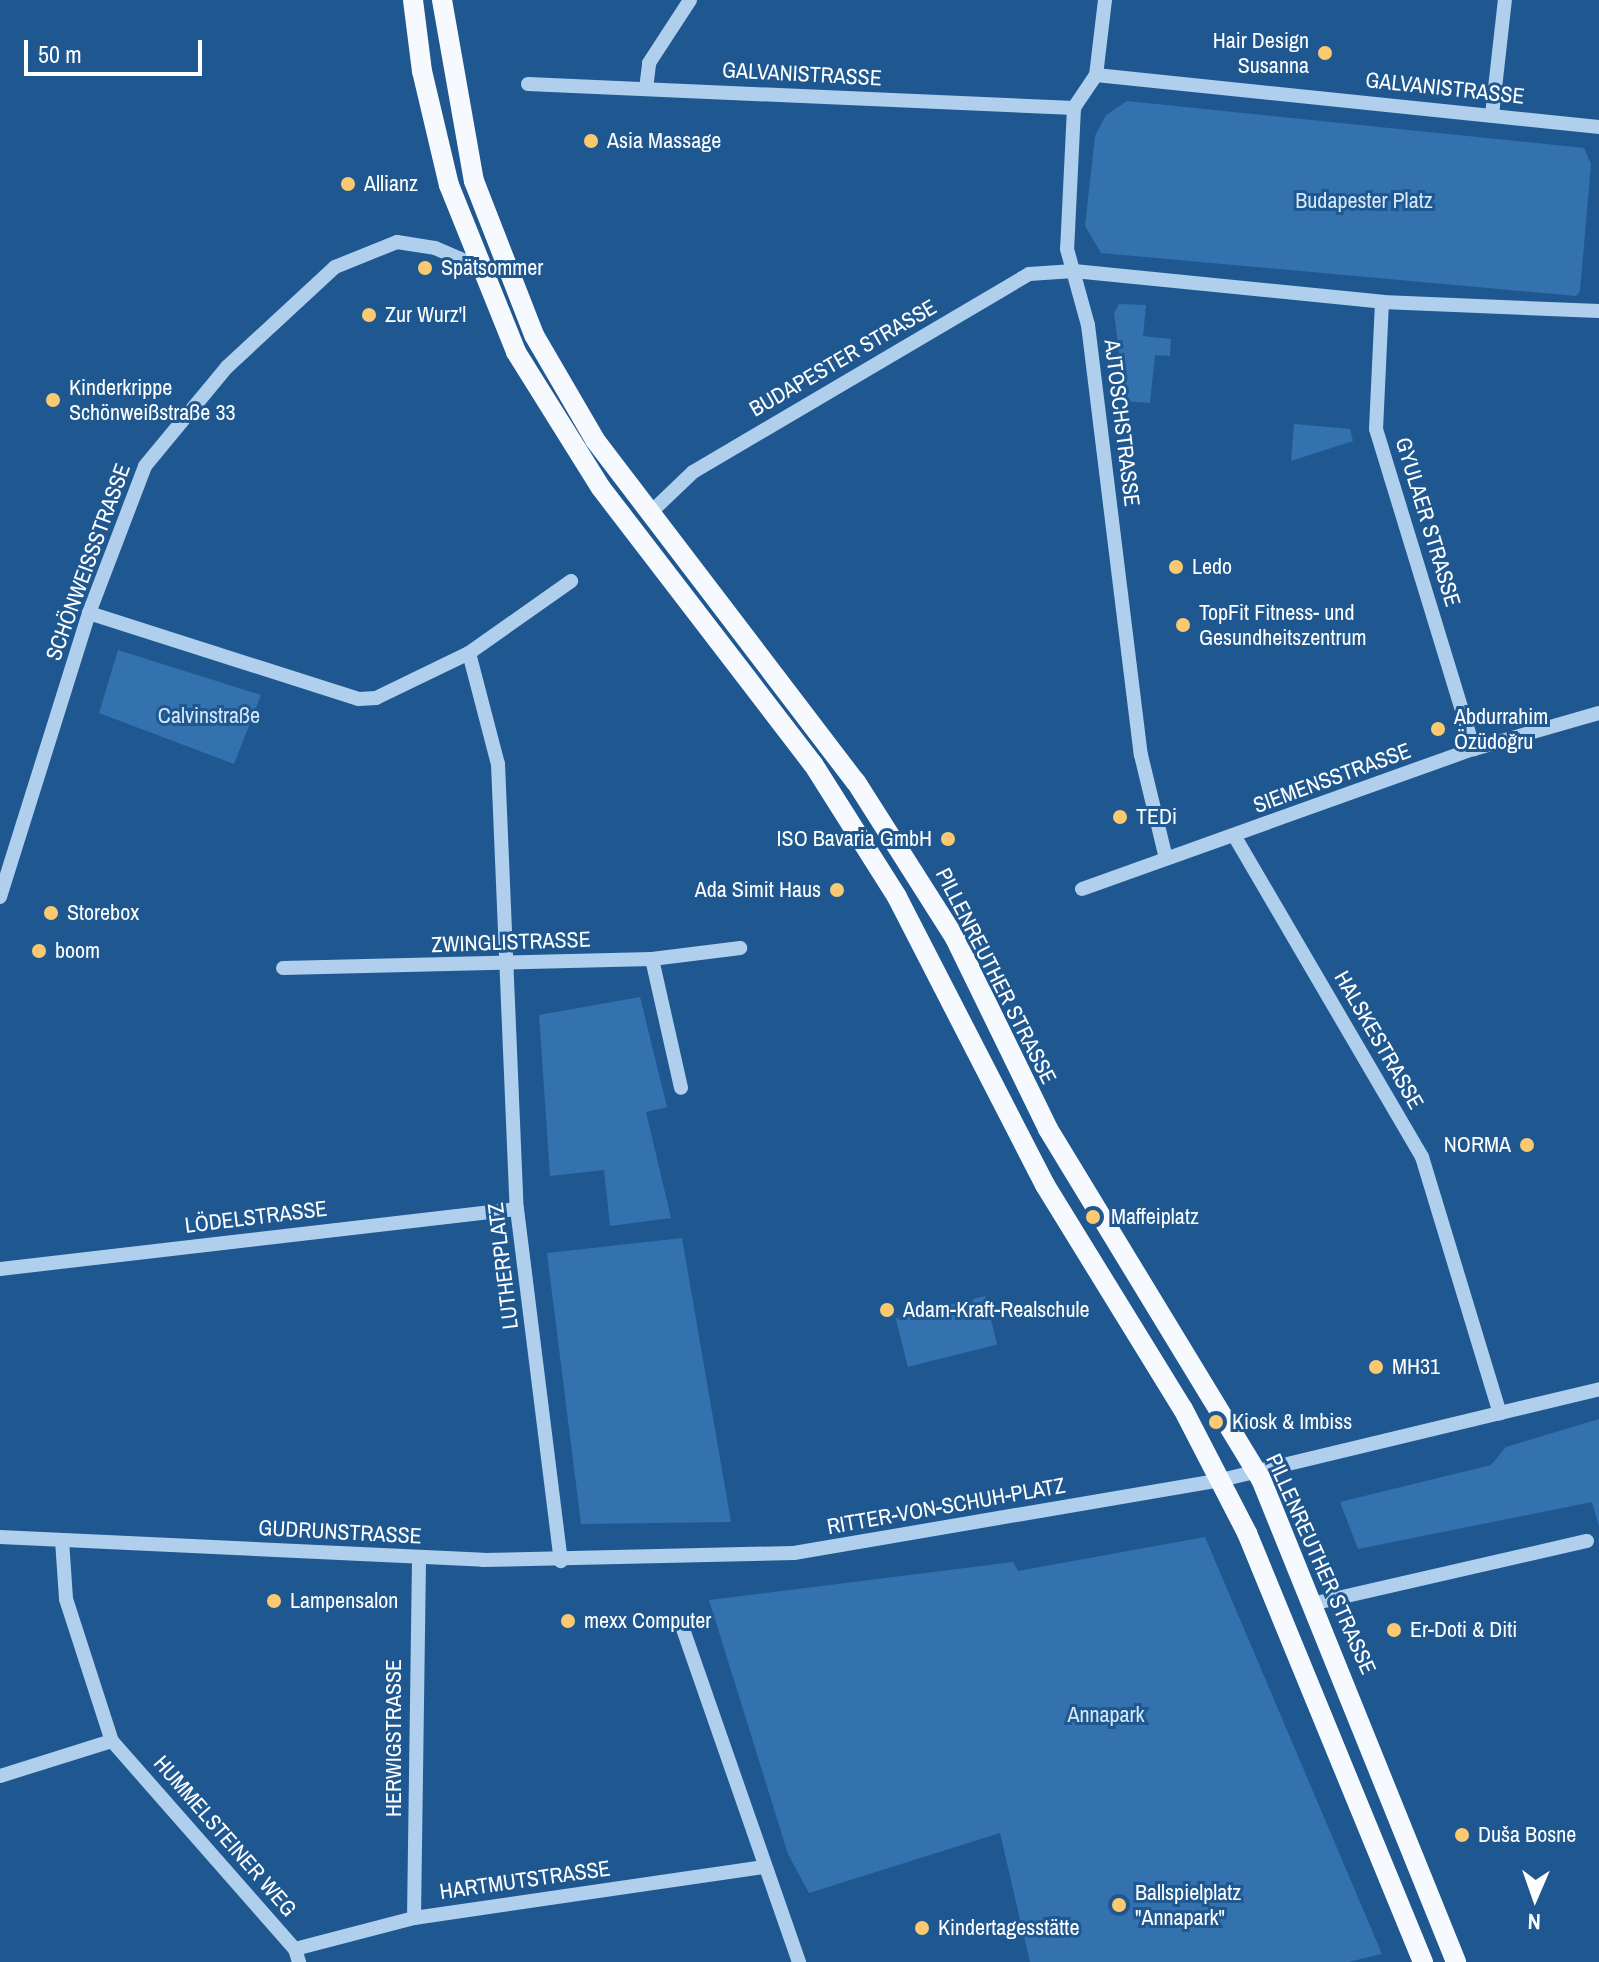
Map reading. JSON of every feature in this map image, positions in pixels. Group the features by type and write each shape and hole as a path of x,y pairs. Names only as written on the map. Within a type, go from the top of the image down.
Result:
{"main road":[{"path":"413,0 435,132 477,266 531,380 582,461 780,719 871,854 1045,1185 1221,1480 1270,1582 1423,1962"},
{"name":"PILLENREUTHER STRASSE","path":"442,0 468,158 520,307 564,391 649,514 906,855 955,938 1048,1129 1258,1472 1316,1603 1456,1962"}],"street":[{"path":"646,89 649,63 690,0"},
{"path":"1074,108 1096,75 1105,0"},
{"path":"1492,115 1505,0"},
{"name":"GALVANISTRASSE","path":"1096,75 1599,127"},
{"name":"GALVANISTRASSE","path":"528,84 1074,108"},
{"name":"AJTOSCHSTRASSE","path":"1074,108 1067,249 1088,325 1141,755 1166,858"},
{"name":"SCHÖNWEISSSTRASSE","path":"0,897 89,613 145,466 278,317 335,267 397,242 435,248 477,266"},
{"name":"BUDAPESTER STRASSE","path":"649,514 693,472 1029,274 1074,271"},
{"path":"1074,271 1382,302 1599,311"},
{"name":"GYULAER STRASSE","path":"1382,302 1376,429 1474,749"},
{"path":"89,613 359,699 391,695 469,653 571,581"},
{"path":"469,653 498,764 510,964"},
{"name":"SIEMENSSTRASSE","path":"1082,889 1235,837 1474,749 1599,713"},
{"name":"HALSKESTRASSE","path":"1235,837 1422,1157 1500,1413"},
{"name":"ZWINGLISTRASSE","path":"283,968 652,959 740,948"},
{"path":"652,959 681,1088"},
{"name":"LUTHERPLATZ","path":"510,964 517,1209 561,1561"},
{"name":"LÖDELSTRASSE","path":"0,1269 517,1209"},
{"path":"1221,1480 1599,1389"},
{"name":"RITTER-VON-SCHUH-PLATZ","path":"677,1560 859,1545 1221,1480"},
{"name":"GUDRUNSTRASSE","path":"0,1537 419,1558 677,1560"},
{"name":"HUMMELSTEINER WEG","path":"62,1540 66,1599 112,1741 297,1955"},
{"path":"1316,1603 1587,1541"},
{"name":"HERWIGSTRASSE","path":"414,1918 419,1558"},
{"path":"683,1629 799,1962"},
{"path":"0,1776 112,1741"},
{"name":"HARTMUTSTRASSE","path":"297,1955 414,1918 764,1867"}],"green space":[{"name":"Budapester Platz","path":"1127,101 1584,148 1591,164 1580,291 1576,296 1101,253 1085,226 1095,136 1106,115"},
{"path":"1119,304 1146,305 1143,336 1171,339 1170,356 1155,355 1150,403 1125,401 1114,313"},
{"path":"1294,424 1350,429 1353,441 1291,461"},
{"name":"Calvinstraße","path":"118,650 261,695 234,764 99,713"},
{"path":"640,997 667,1107 646,1112 671,1218 610,1226 604,1170 550,1176 539,1015"},
{"path":"682,1238 731,1522 581,1524 547,1253"},
{"path":"985,1296 997,1345 908,1367 896,1318"},
{"path":"1599,1419 1599,1527 1592,1502 1358,1549 1340,1502 1491,1465 1506,1447"},
{"name":"Annapark","path":"1205,1537 1382,1954 1348,1962 1030,1962 1000,1833 809,1893 788,1854 709,1600 1013,1562 1018,1571"}],"place":[{"name":"Hair Design Susanna","path":"1325,53"},
{"name":"Asia Massage","path":"591,141"},
{"name":"Allianz","path":"348,184"},
{"name":"Spätsommer","path":"425,268"},
{"name":"Zur Wurz'l","path":"369,315"},
{"name":"Kinderkrippe Schönweißstraße 33","path":"53,400"},
{"name":"Ledo","path":"1176,567"},
{"name":"TopFit Fitness- und Gesundheitszentrum","path":"1183,625"},
{"name":"Abdurrahim Özüdoğru","path":"1438,729"},
{"name":"TEDi","path":"1120,817"},
{"name":"ISO Bavaria GmbH","path":"948,839"},
{"name":"Ada Simit Haus","path":"837,890"},
{"name":"Storebox","path":"51,913"},
{"name":"boom","path":"39,951"},
{"name":"NORMA","path":"1527,1145"},
{"name":"Maffeiplatz","path":"1093,1217"},
{"name":"Adam-Kraft-Realschule","path":"887,1310"},
{"name":"MH31","path":"1376,1367"},
{"name":"Kiosk & Imbiss","path":"1216,1422"},
{"name":"Lampensalon","path":"274,1601"},
{"name":"mexx Computer","path":"568,1621"},
{"name":"Er-Doti & Diti","path":"1394,1630"},
{"name":"Duša Bosne","path":"1462,1835"},
{"name":"Ballspielplatz \"Annapark\"","path":"1119,1905"},
{"name":"Kindertagesstätte","path":"922,1928"}]}
